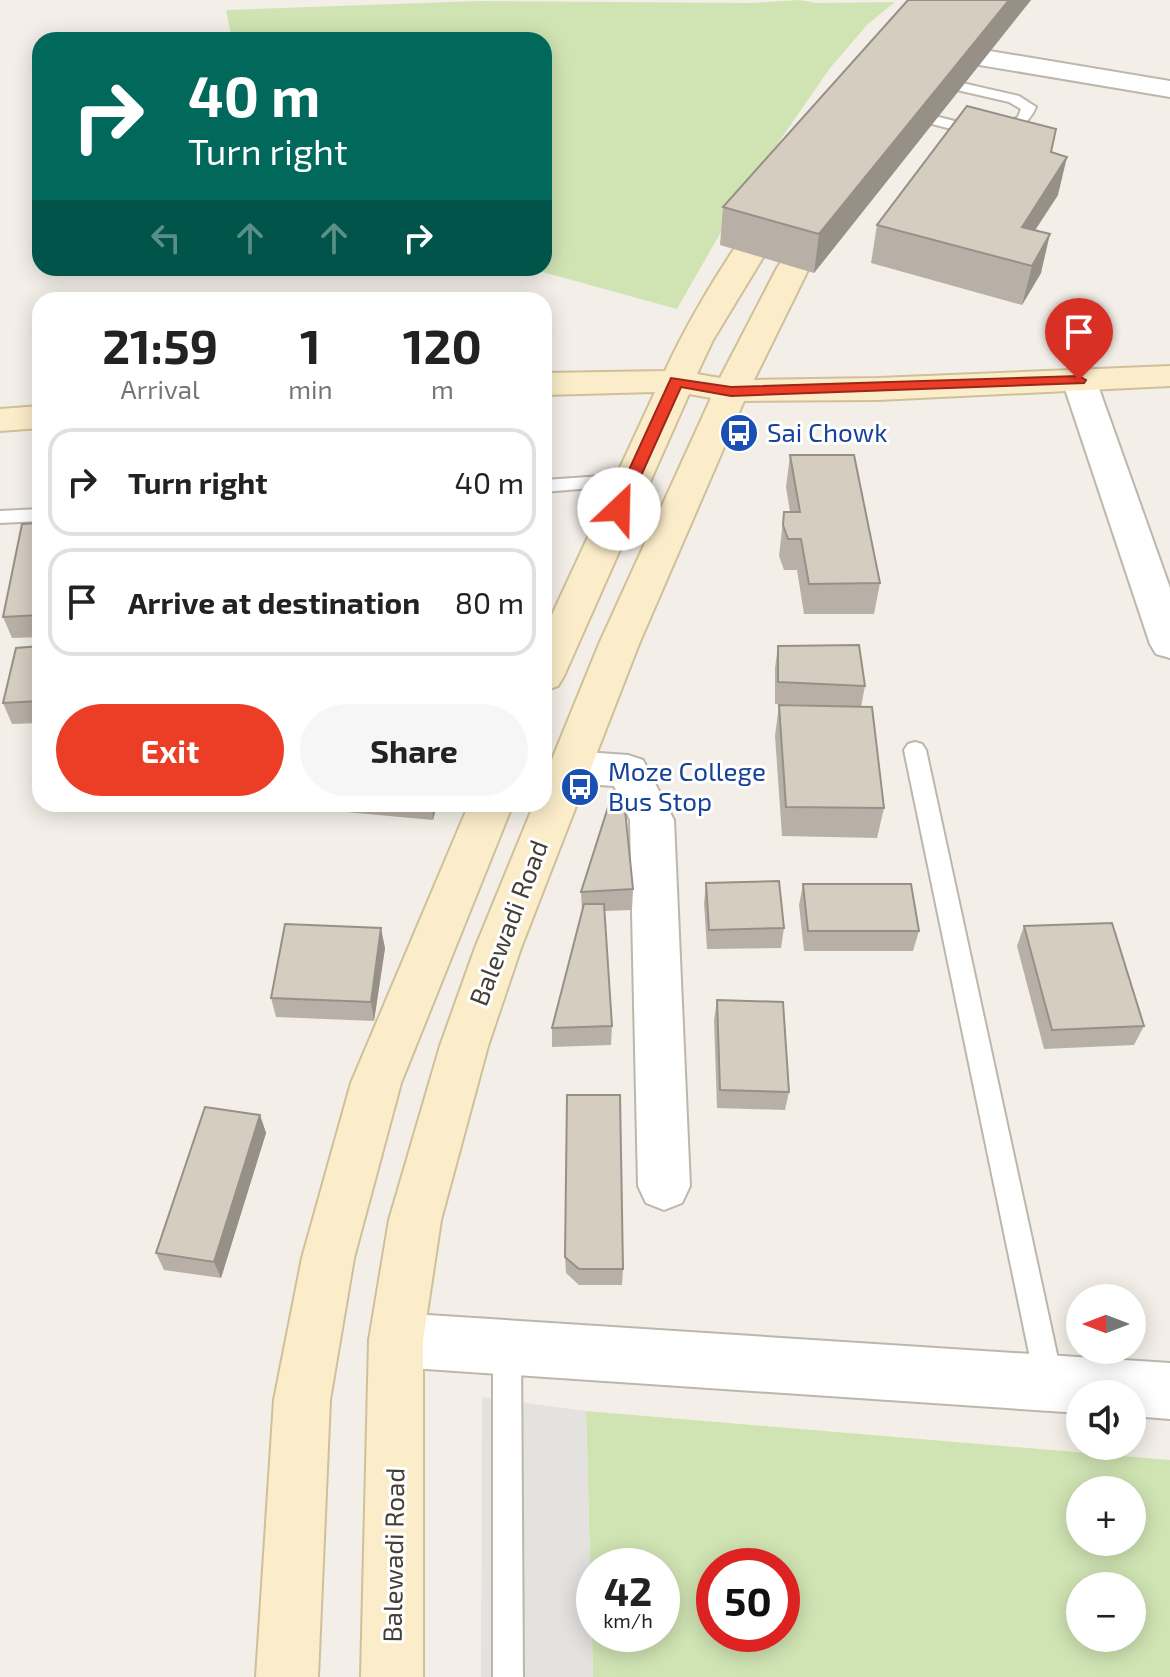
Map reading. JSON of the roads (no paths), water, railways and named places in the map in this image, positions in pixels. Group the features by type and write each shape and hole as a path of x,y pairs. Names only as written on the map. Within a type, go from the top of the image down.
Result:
{"main road":[{"path":"886,137 969,43"},
{"path":"552,658 696,340 761,231 796,182"},
{"name":"Balewadi Road","path":"392,1677 396,1340 415,1220 464,1046 498,948 619,644 731,391 804,249 841,195"},
{"path":"552,384 676,381 731,391 1170,376"},
{"path":"0,420 32,418"},
{"path":"287,1677 302,1400 328,1258 376,1083 488,812"}],"street":[{"path":"969,43 1170,89"},
{"path":"1079,380 1170,644"},
{"path":"570,767 628,771 652,820 664,1186"},
{"path":"396,1340 1170,1391"}],"lane":[{"path":"908,113 1004,131 1022,124 1028,114 1029,107 1014,99 936,81"},
{"path":"552,485 632,480"},
{"path":"0,517 32,515"},
{"path":"915,750 1050,1383"},
{"path":"507,1347 508,1677"}],"place":[{"name":"Sai Chowk","path":"739,433"},
{"name":"Moze College Bus Stop","path":"580,787"}]}
